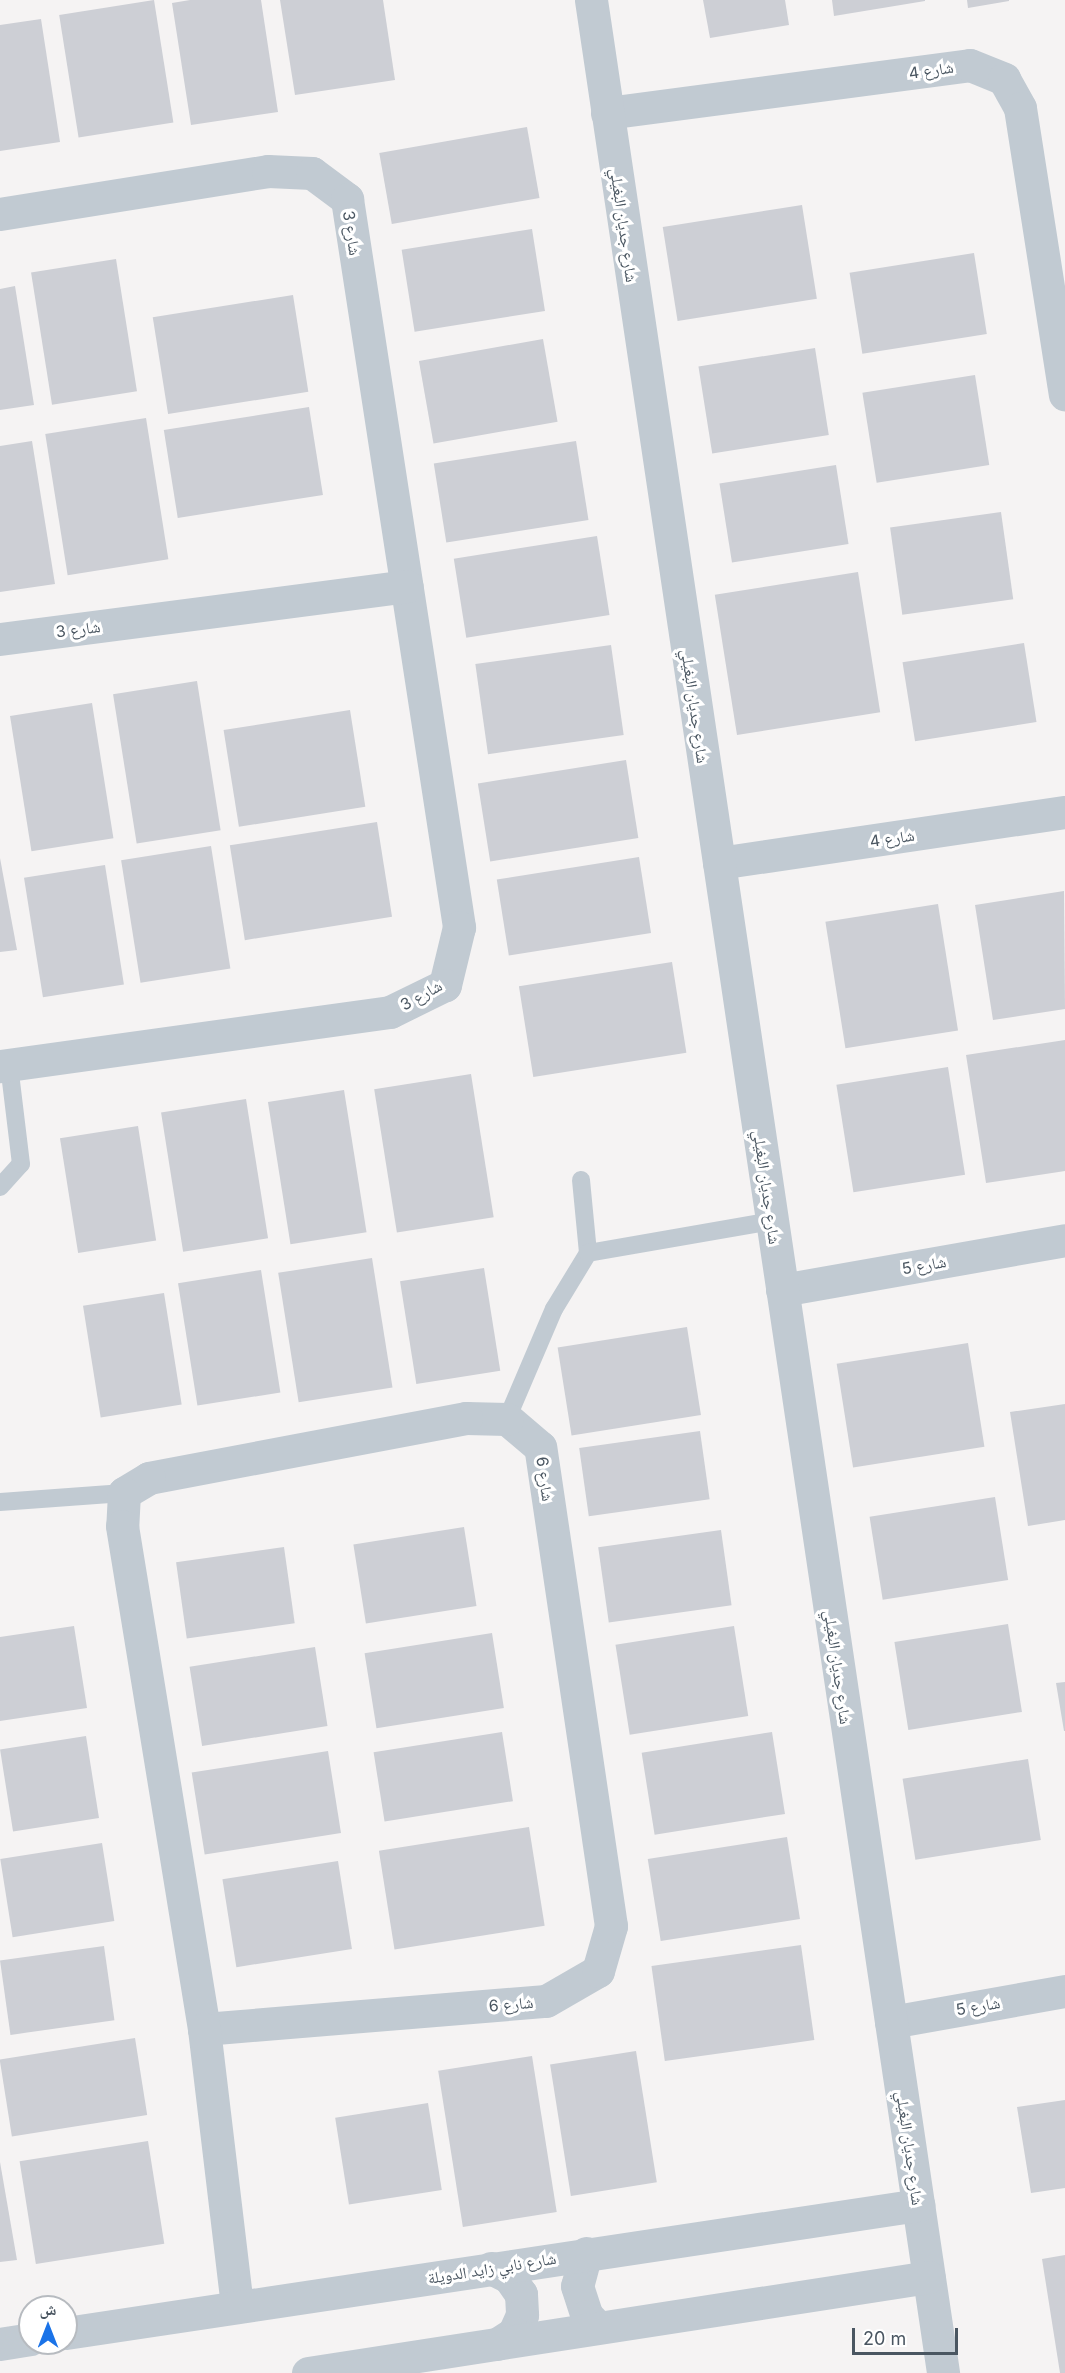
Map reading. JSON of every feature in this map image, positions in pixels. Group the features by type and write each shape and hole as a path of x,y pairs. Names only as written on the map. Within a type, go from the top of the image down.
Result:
{"street":[{"name":"شارع جديان البغيلي","path":"591,0 943,2373"},
{"name":"شارع 4","path":"607,113 970,65 1004,79 1020,108 1065,394"},
{"name":"شارع 3","path":"0,214 268,171 312,173 347,199 459,927 446,985 390,1012 5,1065"},
{"name":"شارع 3","path":"0,639 407,586"},
{"name":"شارع 4","path":"719,863 1065,812"},
{"name":"شارع 5","path":"782,1290 1065,1240"},
{"path":"237,2306 204,2029 122,1526 124,1493 149,1478 466,1418 507,1419"},
{"name":"شارع 6","path":"204,2029 546,2001 598,1971 610,1926 540,1447 507,1419"},
{"name":"شارع 5","path":"891,2022 1065,1991"},
{"name":"شارع نابي زايد الدويلة","path":"78,2331 586,2253 918,2205"},
{"path":"586,2253 578,2294 598,2327"},
{"path":"491,2268 509,2277 521,2294 522,2314 514,2333 496,2344"},
{"path":"308,2373 929,2277"},
{"path":"0,2344 18,2341"}],"lane":[{"path":"0,1187 21,1164 5,1065"},
{"path":"507,1419 554,1309 588,1253 581,1180"},
{"path":"588,1253 772,1221"},
{"path":"0,1502 124,1493"}],"building":[{"path":"154,0 173,122 79,137 59,15"},
{"path":"190,0 261,0 278,112 191,125 172,3"},
{"path":"280,0 383,0 395,80 295,95"},
{"path":"703,0 785,0 789,25 710,38"},
{"path":"832,0 925,0 925,1 834,16"},
{"path":"967,0 1009,0 1009,1 968,8"},
{"path":"41,19 60,142 0,151 0,25"},
{"path":"527,127 540,198 392,224 379,153"},
{"path":"802,205 817,299 678,321 663,227"},
{"path":"532,229 545,311 415,332 402,250"},
{"path":"974,253 987,334 862,354 850,273"},
{"path":"116,259 137,391 52,405 31,272"},
{"path":"15,286 34,405 0,410 0,289"},
{"path":"293,295 308,392 168,414 153,317"},
{"path":"543,339 558,422 434,444 419,361"},
{"path":"815,348 829,435 712,453 698,366"},
{"path":"975,375 989,465 877,483 862,393"},
{"path":"309,407 323,495 178,518 164,430"},
{"path":"146,418 168,559 68,575 45,434"},
{"path":"32,441 55,584 0,592 0,446"},
{"path":"576,441 589,520 446,543 434,464"},
{"path":"836,465 849,544 732,562 719,483"},
{"path":"1001,512 1013,599 902,615 890,528"},
{"path":"597,536 610,615 466,638 454,559"},
{"path":"858,572 880,712 737,735 715,595"},
{"path":"1024,643 1037,722 915,741 903,662"},
{"path":"611,645 624,735 488,754 475,664"},
{"path":"197,681 221,830 137,843 113,694"},
{"path":"92,703 113,838 31,851 10,716"},
{"path":"350,710 365,807 239,827 224,730"},
{"path":"626,760 638,838 490,861 478,783"},
{"path":"377,822 392,917 245,940 230,845"},
{"path":"211,846 230,968 141,983 121,860"},
{"path":"639,857 651,933 509,956 497,880"},
{"path":"0,858 17,950 0,952"},
{"path":"105,865 124,985 43,997 24,878"},
{"path":"1064,891 1065,1009 993,1020 975,905"},
{"path":"938,904 958,1030 845,1048 825,922"},
{"path":"672,962 686,1053 533,1077 519,986"},
{"path":"1065,1040 1065,1171 986,1183 966,1055"},
{"path":"948,1067 965,1175 853,1192 836,1085"},
{"path":"471,1074 494,1217 397,1233 374,1089"},
{"path":"344,1090 367,1232 290,1244 268,1102"},
{"path":"246,1099 268,1238 183,1252 161,1112"},
{"path":"138,1126 156,1241 78,1253 60,1138"},
{"path":"372,1258 392,1387 299,1402 278,1273"},
{"path":"484,1268 500,1371 416,1384 400,1281"},
{"path":"261,1270 280,1392 197,1406 178,1283"},
{"path":"164,1293 182,1405 101,1417 83,1306"},
{"path":"687,1327 701,1415 572,1435 558,1347"},
{"path":"968,1343 984,1447 853,1468 837,1364"},
{"path":"1065,1404 1065,1520 1028,1526 1010,1412"},
{"path":"700,1431 710,1499 589,1516 579,1448"},
{"path":"995,1497 1008,1580 883,1600 870,1517"},
{"path":"464,1527 477,1606 366,1624 353,1545"},
{"path":"721,1530 732,1605 609,1623 598,1547"},
{"path":"284,1547 295,1623 187,1638 176,1562"},
{"path":"1008,1624 1022,1712 908,1730 894,1642"},
{"path":"74,1626 87,1708 0,1721 0,1637"},
{"path":"734,1626 748,1716 630,1735 615,1645"},
{"path":"492,1633 504,1708 376,1728 365,1653"},
{"path":"315,1647 328,1726 202,1746 190,1667"},
{"path":"1065,1682 1065,1731 1064,1731 1056,1683"},
{"path":"502,1732 513,1801 385,1821 374,1752"},
{"path":"772,1732 785,1814 655,1835 642,1753"},
{"path":"86,1736 99,1818 13,1832 0,1750"},
{"path":"328,1751 341,1833 205,1855 192,1773"},
{"path":"1028,1759 1041,1840 915,1860 903,1779"},
{"path":"529,1827 545,1926 395,1950 379,1851"},
{"path":"787,1837 800,1919 661,1941 648,1859"},
{"path":"102,1843 114,1921 13,1937 0,1859"},
{"path":"338,1861 352,1949 236,1967 222,1879"},
{"path":"801,1945 814,2040 665,2061 651,1966"},
{"path":"104,1946 114,2020 10,2035 0,1961"},
{"path":"135,2038 147,2115 12,2136 0,2059"},
{"path":"636,2051 657,2182 571,2196 550,2065"},
{"path":"532,2056 557,2212 463,2227 438,2071"},
{"path":"1065,2100 1065,2188 1031,2193 1017,2107"},
{"path":"428,2103 442,2190 349,2205 335,2118"},
{"path":"148,2141 164,2244 36,2264 20,2161"},
{"path":"0,2162 17,2260 0,2262"},
{"path":"1065,2255 1065,2373 1060,2373 1042,2259"}]}
